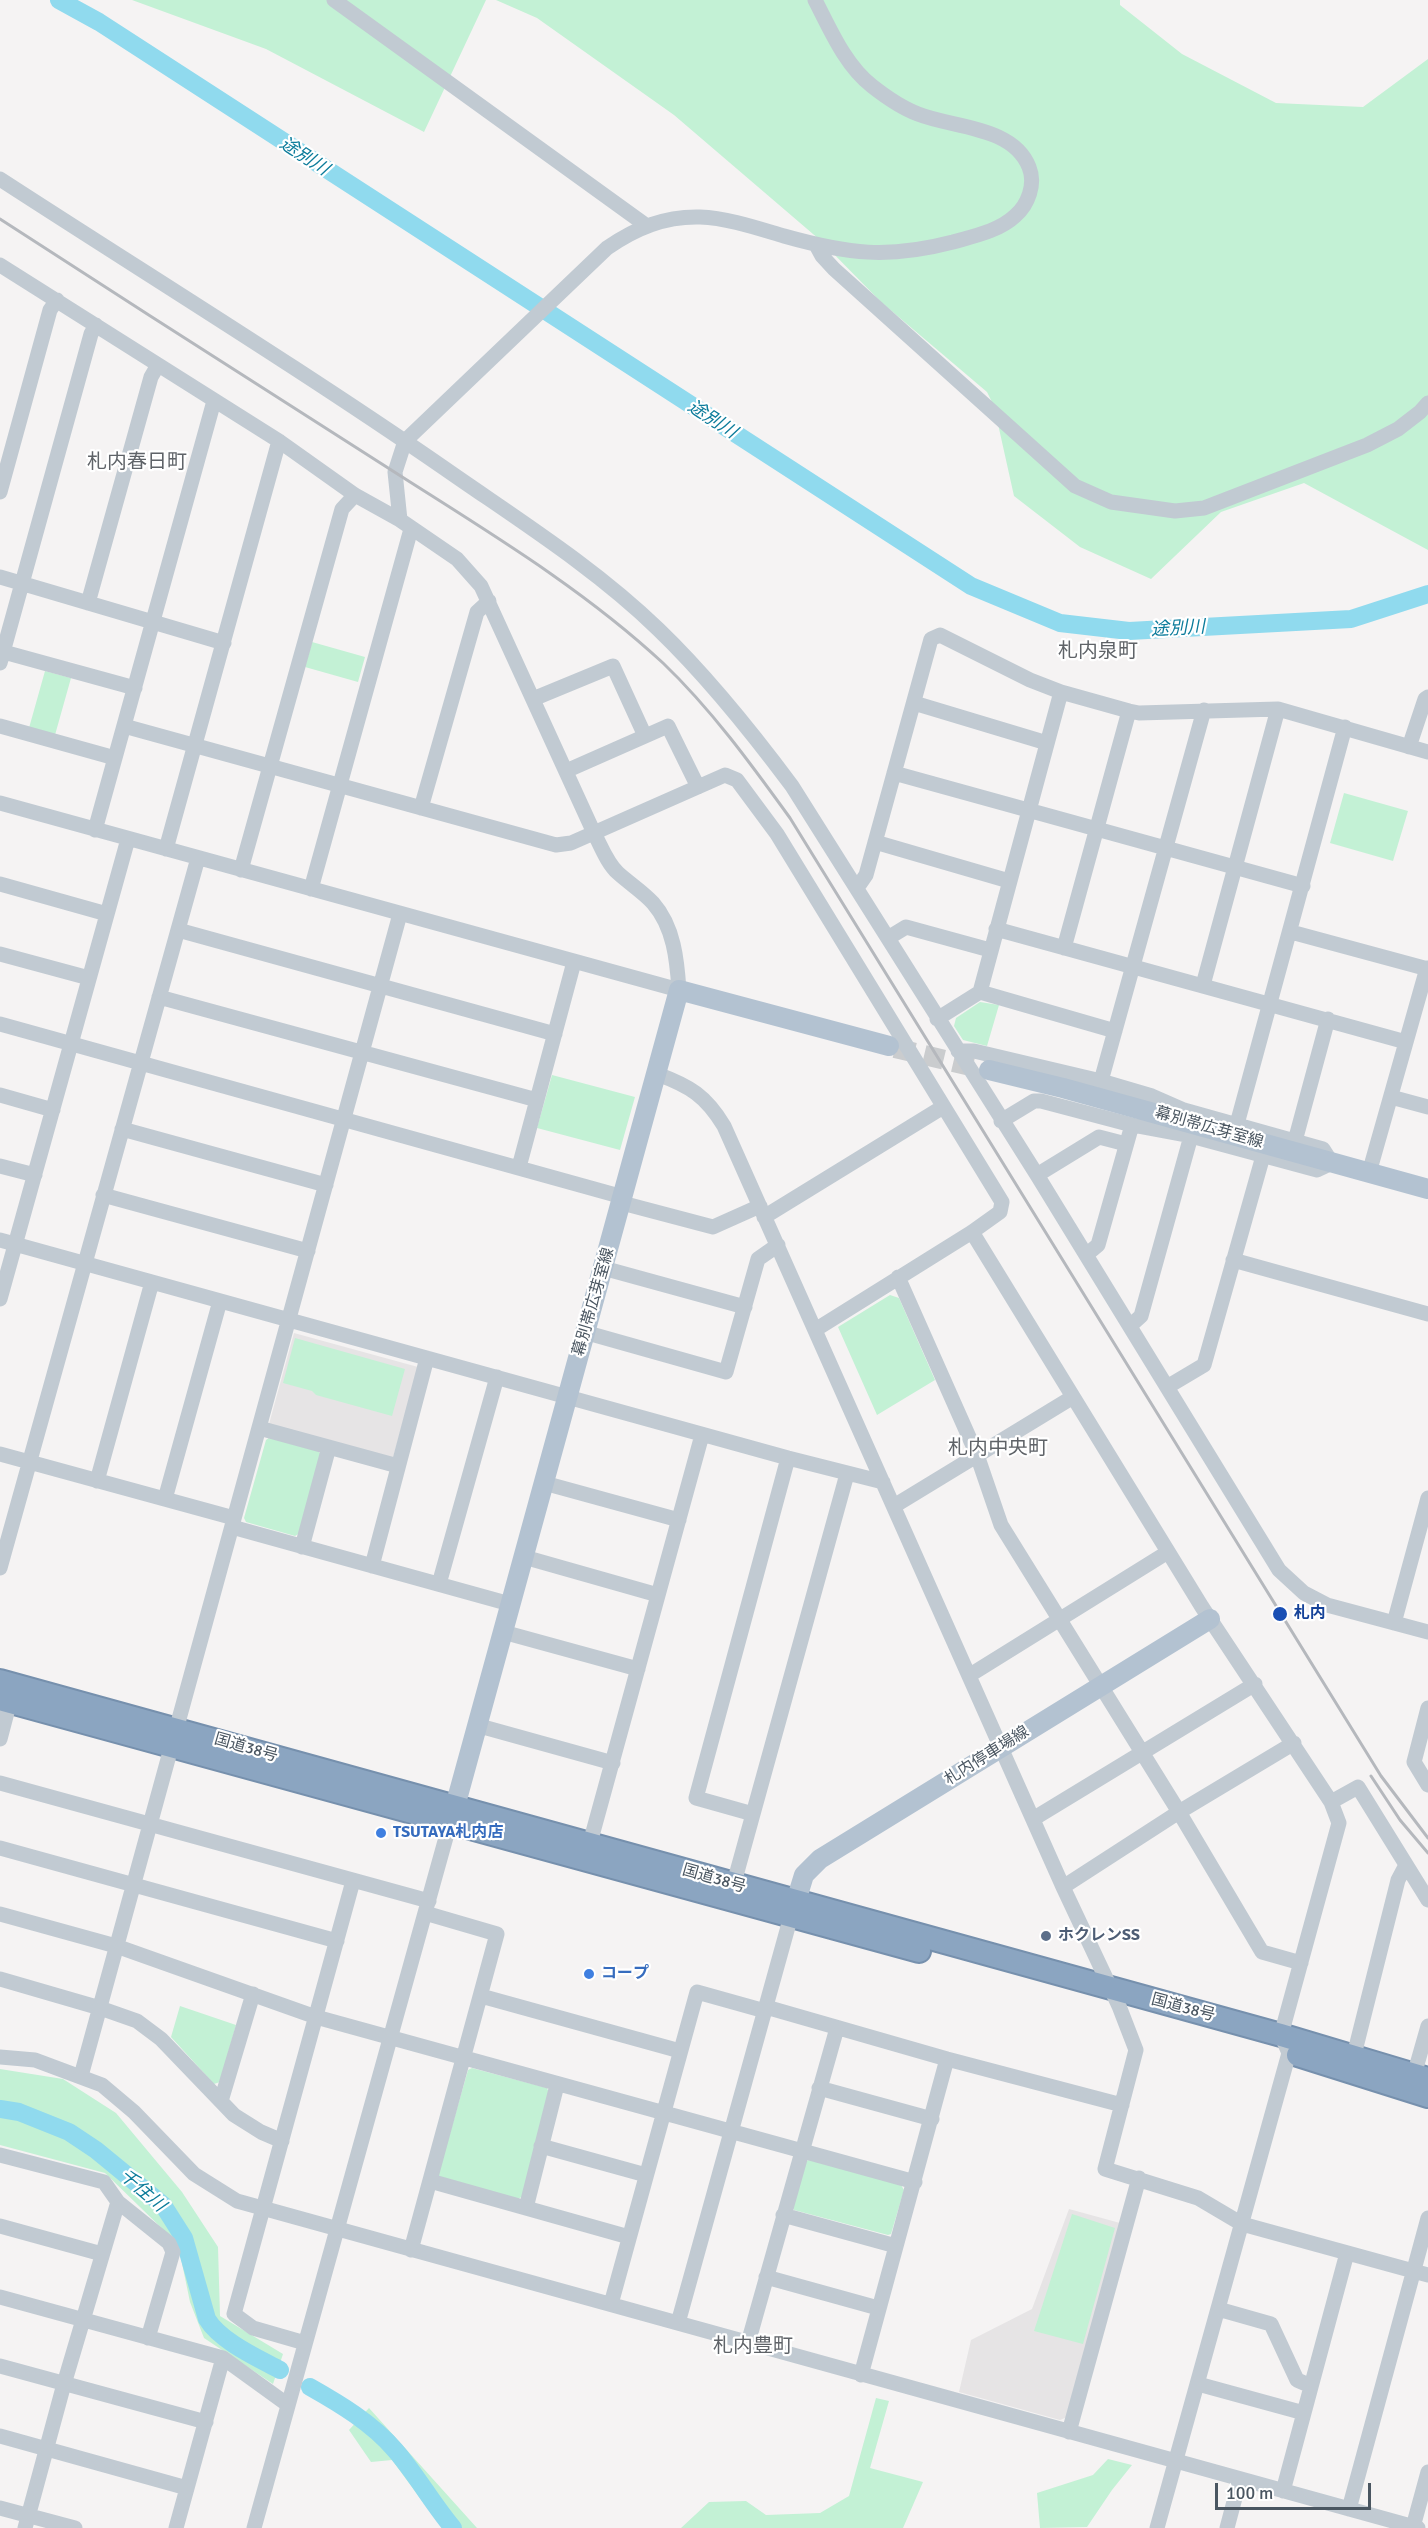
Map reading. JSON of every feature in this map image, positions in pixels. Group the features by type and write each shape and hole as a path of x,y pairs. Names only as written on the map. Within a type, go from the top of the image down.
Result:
{"highway":[{"name":"国道38号","path":"0,1681 174,1737 1285,2044 1428,2096"},
{"name":"国道38号","path":"5,1700 174,1737"},
{"name":"国道38号","path":"453,1815 590,1843 731,1892"},
{"name":"国道38号","path":"1285,2044 1354,2055 1421,2077"}],"main road":[{"path":"679,990 889,1046"},
{"name":"幕別帯広芽室線","path":"453,1815 679,990"},
{"name":"幕別帯広芽室線","path":"989,1070 1064,1088 1428,1189"},
{"name":"札内停車場線","path":"793,1909 804,1875 820,1858 1210,1619"}],"street":[{"path":"334,0 647,226"},
{"path":"311,889 341,786 406,524 394,472 405,441 582,273 623,237 647,226 681,217 703,217 732,222 816,245 867,253 917,251 982,235 1009,222 1023,210 1029,198 1031,183 1029,168 1020,153 1006,141 919,115 894,102 870,85 843,53 814,0"},
{"path":"0,179 405,441 598,577 657,628 712,685 792,786 1037,1175 1279,1570 1304,1593 1327,1605 1428,1632"},
{"path":"816,245 834,269 1075,486 1111,502 1175,511 1204,508 1367,445 1398,429 1428,403"},
{"path":"0,265 279,441 355,495 406,524 457,559 481,586 489,601 594,833 616,872 653,903 670,930 676,956 679,990 0,803"},
{"path":"0,492 50,310 57,300"},
{"path":"96,325 91,334 1,655 135,688"},
{"path":"88,603 151,376 158,365"},
{"path":"95,830 214,401"},
{"path":"166,849 279,441"},
{"path":"241,870 342,509 355,495"},
{"path":"0,578 224,643"},
{"path":"421,808 477,612 489,601"},
{"path":"857,888 866,875 932,639 940,635 1030,680 1061,692 1129,711 1139,713 1278,709 1428,752"},
{"path":"533,699 613,666 645,736"},
{"path":"937,1019 980,992 1061,692"},
{"path":"1409,747 1425,699 1428,697"},
{"path":"914,703 1047,743"},
{"path":"1203,985 1278,709"},
{"path":"1101,1081 1203,710"},
{"path":"1064,948 1129,711"},
{"path":"0,726 115,758"},
{"path":"124,726 556,845 571,843 725,775 737,780 777,834 1002,1202 1000,1212 972,1232 815,1330"},
{"path":"566,771 668,726 698,787"},
{"path":"1237,1124 1345,727"},
{"path":"894,773 1303,886"},
{"path":"0,1299 128,839"},
{"path":"875,842 1009,881"},
{"path":"0,1568 198,858"},
{"path":"0,884 107,914"},
{"path":"81,2076 400,914"},
{"path":"888,938 906,927 990,950"},
{"path":"996,929 1406,1042"},
{"path":"178,930 555,1034"},
{"path":"1290,932 1427,968 1370,1173"},
{"path":"0,954 89,978"},
{"path":"519,1167 574,962"},
{"path":"980,992 1114,1031"},
{"path":"159,997 537,1100"},
{"path":"1295,1141 1328,1019"},
{"path":"0,1024 519,1167 713,1227 762,1212 944,1107"},
{"path":"958,1051 974,1051 1101,1081 1152,1096 1184,1110 1323,1149 1332,1163 1317,1170 1191,1136 1132,1125 1041,1101 1034,1101 1001,1121"},
{"path":"657,1074 687,1085 715,1110 724,1126 1063,1887 1115,1997 1136,2050 1105,2169 1198,2198 1242,2224 1420,2273"},
{"path":"0,1095 53,1110"},
{"path":"1390,1097 1428,1107"},
{"path":"1086,1255 1098,1245 1132,1125"},
{"path":"122,1129 326,1185"},
{"path":"1130,1326 1141,1316 1191,1136"},
{"path":"1037,1175 1099,1137 1126,1143"},
{"path":"1167,1387 1204,1365 1263,1156"},
{"path":"0,1166 34,1175"},
{"path":"103,1195 308,1251"},
{"path":"972,1232 1210,1619 1294,1743 1331,1803 1338,1823 1300,1963 1285,2044 1242,2224 1157,2528"},
{"path":"0,1240 702,1435 883,1482"},
{"path":"584,1332 726,1372 758,1258 778,1245"},
{"path":"1233,1260 1428,1314"},
{"path":"603,1268 744,1307"},
{"path":"898,1277 977,1455 1001,1525 1179,1812 1262,1952 1300,1963"},
{"path":"97,1481 152,1282"},
{"path":"165,1499 220,1301"},
{"path":"372,1566 427,1358"},
{"path":"439,1584 497,1377"},
{"path":"894,1506 1073,1397"},
{"path":"260,1428 398,1466"},
{"path":"590,1843 702,1435"},
{"path":"302,1546 329,1447"},
{"path":"0,1454 165,1499 302,1546 510,1604"},
{"path":"753,1814 696,1798 788,1458"},
{"path":"731,1892 847,1474"},
{"path":"544,1483 679,1520"},
{"path":"1394,1623 1425,1519 1428,1498"},
{"path":"970,1675 1168,1552"},
{"path":"524,1557 658,1594"},
{"path":"503,1632 638,1669"},
{"path":"1033,1819 1255,1684"},
{"path":"0,1739 5,1700"},
{"path":"1428,1708 1414,1762 1428,1785"},
{"path":"476,1725 613,1763"},
{"path":"1063,1887 1179,1812 1294,1743"},
{"path":"0,1783 353,1881 497,1934 411,2250"},
{"path":"1331,1803 1358,1787 1428,1900"},
{"path":"254,2528 453,1815"},
{"path":"0,1848 337,1941"},
{"path":"1354,2055 1398,1880 1406,1865"},
{"path":"305,2343 253,2328 234,2314 353,1881"},
{"path":"678,2323 793,1909"},
{"path":"0,1914 116,1946 316,2018 915,2182"},
{"path":"0,1979 137,2021 161,2039 243,2121 282,2141"},
{"path":"611,2304 697,1992 1122,2105"},
{"path":"221,2101 252,1994"},
{"path":"481,1996 680,2051"},
{"path":"1421,2077 1428,2026"},
{"path":"748,2343 837,2028"},
{"path":"0,2057 35,2060 102,2085 134,2112 194,2175 237,2201 262,2209 338,2228 1415,2527 1428,2472"},
{"path":"861,2375 947,2059"},
{"path":"525,2208 557,2085"},
{"path":"819,2088 932,2119"},
{"path":"541,2146 646,2175"},
{"path":"0,2155 104,2182 118,2202 169,2243 173,2252 148,2338"},
{"path":"1069,2432 1139,2178"},
{"path":"430,2181 629,2237"},
{"path":"27,2522 82,2319 118,2202"},
{"path":"783,2215 896,2246"},
{"path":"1349,2509 1420,2273 1428,2218"},
{"path":"0,2226 102,2254"},
{"path":"1283,2491 1347,2253"},
{"path":"766,2277 878,2308"},
{"path":"0,2297 223,2358 288,2405"},
{"path":"1218,2309 1271,2324 1297,2380 1311,2386"},
{"path":"176,2528 223,2358"},
{"path":"0,2366 206,2422"},
{"path":"1198,2384 1304,2413"},
{"path":"0,2436 187,2488"},
{"path":"1227,2528 1240,2479"},
{"path":"0,2508 27,2522 75,2528"}],"shaded area":[{"path":"294,1333 418,1367 393,1458 269,1424"},
{"path":"1069,2209 1120,2223 1067,2417 1060,2420 959,2392 971,2340 1032,2309"}],"green space":[{"path":"132,0 486,0 424,132 266,49"},
{"path":"496,0 1120,0 1120,5 1182,54 1276,103 1363,107 1428,59 1428,550 1304,483 1221,512 1151,579 1080,547 1014,496 994,406 987,392 881,302 820,240 674,115 537,18"},
{"path":"312,642 365,657 358,682 305,667"},
{"path":"45,671 71,678 55,735 29,728"},
{"path":"1344,793 1408,811 1393,861 1330,843"},
{"path":"980,1002 999,1005 987,1046 963,1040 954,1026 956,1018"},
{"path":"552,1075 635,1097 620,1150 537,1128"},
{"path":"890,1295 899,1298 935,1380 877,1415 838,1327"},
{"path":"295,1338 405,1369 392,1416 316,1395 312,1391 283,1383"},
{"path":"270,1437 318,1450 321,1455 300,1533 295,1536 246,1522 244,1518 266,1440"},
{"path":"180,2006 236,2025 220,2082 214,2084 171,2037"},
{"path":"472,2068 547,2088 549,2093 522,2197 517,2199 440,2179 438,2175 468,2070"},
{"path":"0,2069 63,2079 116,2113 182,2192 218,2247 220,2316 283,2354 273,2384 204,2338 190,2302 178,2244 105,2173 0,2145"},
{"path":"809,2160 901,2185 904,2190 891,2234 794,2210 792,2207 804,2162"},
{"path":"1072,2214 1115,2228 1083,2344 1034,2331"},
{"path":"876,2398 889,2401 870,2468 923,2482 903,2528 681,2528 709,2502 746,2501 766,2515 820,2513 849,2496"},
{"path":"369,2408 477,2528 442,2528 392,2460 371,2462 349,2430"},
{"path":"1108,2459 1132,2465 1087,2527 1040,2528 1037,2493 1093,2475"}],"waterway":[{"name":"途別川","path":"59,0 99,22 971,586 1060,623 1129,631 1351,619 1428,594"},
{"name":"千住川","path":"0,2109 19,2112 69,2132 96,2150 163,2205 184,2238 207,2319 230,2342 280,2370"},
{"name":"千住川","path":"310,2387 355,2415 386,2440 403,2459 453,2528"}],"tunnel":[{"path":"895,1048 983,1069"}],"railway":[{"path":"0,219 563,582 631,635 663,663 698,699 790,818 1381,1776 1428,1838"},
{"path":"1371,1776 1400,1820 1428,1853"}],"place":[{"name":"札内","path":"1280,1614"},
{"name":"TSUTAYA札内店","path":"381,1833"},
{"name":"ホクレンSS","path":"1046,1936"},
{"name":"コープ","path":"589,1974"}],"district":[{"name":"札内春日町","path":"137,463"},
{"name":"札内泉町","path":"1098,652"},
{"name":"札内中央町","path":"998,1449"},
{"name":"札内豊町","path":"753,2347"}]}
